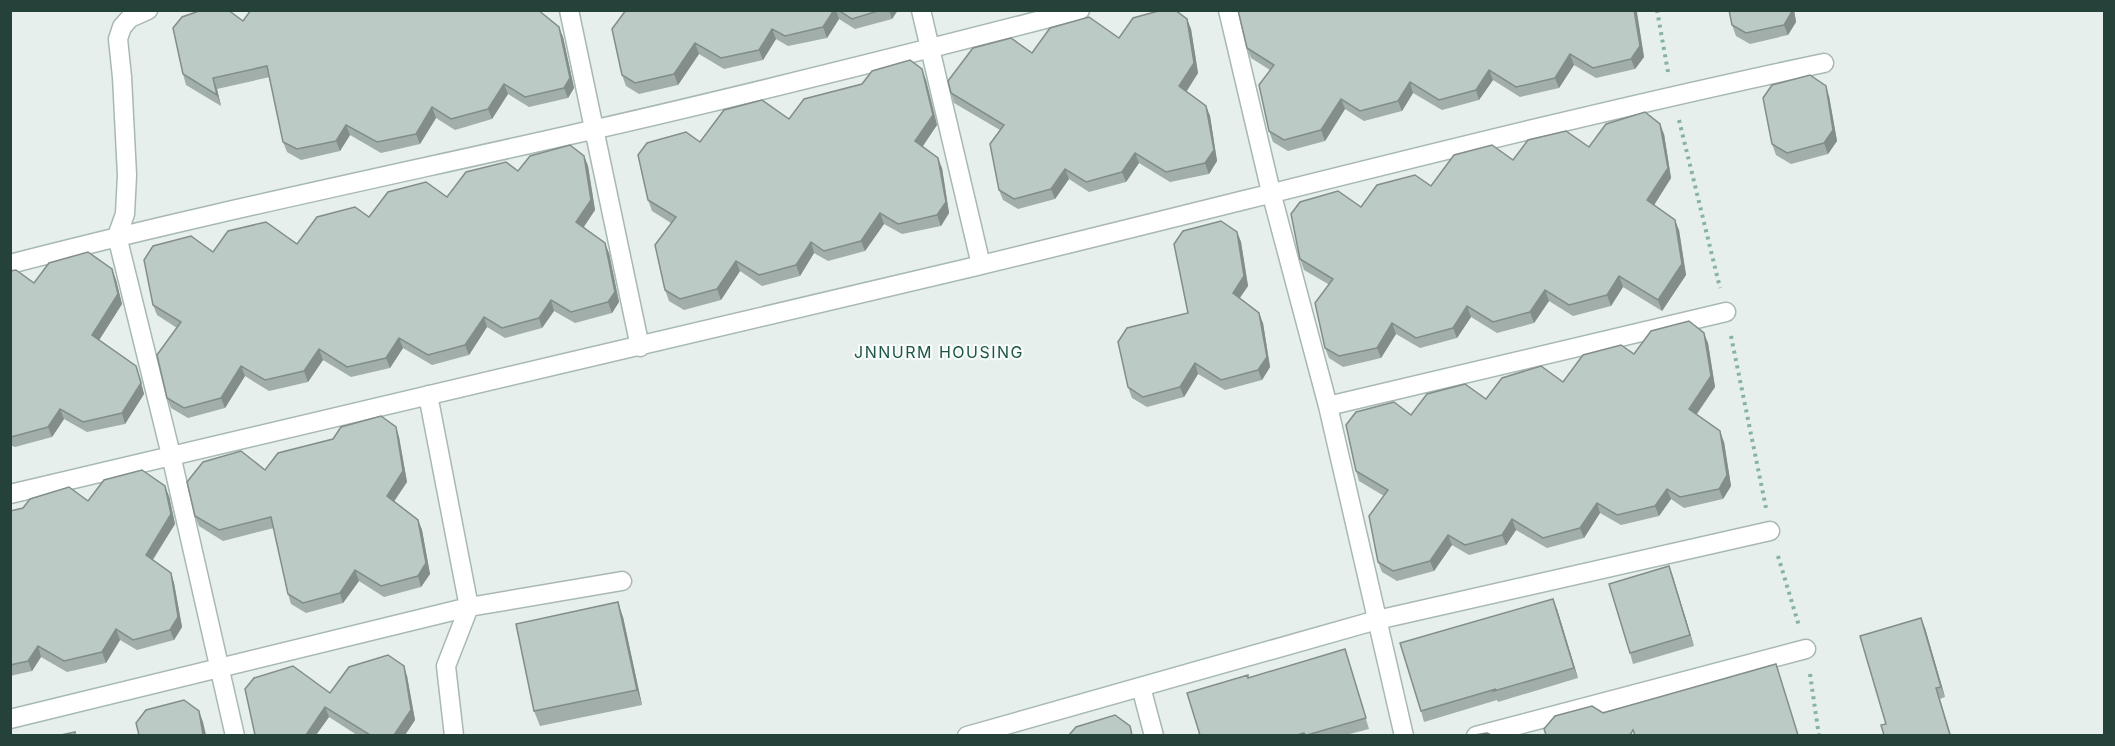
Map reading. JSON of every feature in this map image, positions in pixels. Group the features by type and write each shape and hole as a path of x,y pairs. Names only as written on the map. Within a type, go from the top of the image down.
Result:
{"street":[{"path":"148,10 130,18 122,27 118,39 127,176 125,214 117,236 171,455 235,735"},
{"path":"569,10 640,347"},
{"path":"921,10 981,265"},
{"path":"10,264 117,236 595,129 930,49 1080,10"},
{"path":"1228,10 1271,192 1328,406 1404,735"},
{"path":"10,494 428,394 640,347 1672,95 1824,63"},
{"path":"1328,406 1726,312"},
{"path":"428,394 468,607 446,666 454,735"},
{"path":"967,735 1377,620 1770,531"},
{"path":"10,719 468,607 622,581"},
{"path":"1476,735 1806,649"},
{"path":"1141,687 1154,735"}],"path":[{"path":"1657,10 1672,95 1726,312 1770,531 1806,649 1819,735"}],"building":[{"path":"202,10 228,10 243,21 251,10 538,10 559,27 570,78 564,88 525,97 504,84 488,109 451,119 432,107 416,134 377,142 346,125 336,141 297,149 283,142 267,66 213,78 217,95 183,74 173,28 182,17"},
{"path":"626,10 834,10 823,27 785,36 772,29 759,50 721,58 695,43 674,74 635,83 622,75 612,29"},
{"path":"838,10 881,10 852,19"},
{"path":"1162,10 1175,10 1187,19 1194,63 1179,86 1206,106 1214,150 1205,163 1166,172 1135,153 1122,172 1086,182 1065,169 1051,189 1014,199 999,190 990,144 1004,125 951,93 948,81 973,48 1011,38 1032,53 1050,28 1089,17 1119,38 1133,18"},
{"path":"1238,10 1634,10 1640,46 1631,59 1593,68 1570,54 1555,78 1516,87 1489,70 1476,90 1439,100 1410,82 1398,101 1360,111 1341,99 1321,130 1284,140 1269,131 1259,85 1274,65 1247,48"},
{"path":"1729,10 1792,11 1784,25 1746,33 1732,25"},
{"path":"910,60 922,69 933,115 915,141 938,158 946,202 937,215 898,224 880,213 861,241 824,251 811,242 796,265 759,275 736,261 717,289 680,299 665,290 655,245 676,217 648,200 638,155 647,143 686,132 700,142 724,110 762,100 789,119 804,99 862,84 872,71"},
{"path":"1810,75 1826,86 1833,130 1824,143 1787,153 1772,144 1763,98 1772,85"},
{"path":"1645,112 1660,124 1668,168 1647,200 1675,220 1682,264 1658,300 1619,276 1607,295 1569,305 1545,290 1530,312 1493,322 1467,306 1453,328 1416,338 1392,323 1377,348 1339,356 1325,348 1315,303 1333,279 1300,259 1291,214 1300,202 1338,191 1361,207 1377,185 1415,175 1431,186 1454,155 1492,145 1513,160 1528,140 1566,131 1589,147 1606,124"},
{"path":"570,145 584,156 591,200 576,222 605,243 615,292 608,302 571,312 551,300 539,318 502,328 484,317 465,345 428,355 399,338 386,358 347,367 319,349 304,371 265,380 241,366 221,398 184,408 167,398 157,355 181,322 153,305 144,260 153,246 191,236 213,252 228,231 266,222 297,244 317,217 355,207 369,217 388,192 426,182 447,197 466,172 506,162 518,171 530,156"},
{"path":"1221,221 1237,232 1244,276 1233,293 1259,313 1267,357 1258,370 1221,380 1195,363 1180,387 1143,397 1128,387 1118,342 1127,328 1188,313 1174,244 1183,231"},
{"path":"88,252 112,269 118,294 92,335 136,366 141,383 122,413 83,422 60,409 48,427 11,437 10,271 16,270 34,283 49,263"},
{"path":"1689,321 1704,333 1711,376 1689,409 1720,431 1727,475 1719,489 1680,497 1667,489 1655,506 1617,515 1597,503 1580,528 1543,538 1512,519 1502,535 1465,545 1448,535 1430,561 1393,571 1378,562 1369,516 1388,490 1356,471 1346,425 1356,412 1394,402 1411,415 1427,394 1465,384 1486,399 1502,378 1541,366 1563,382 1583,355 1621,345 1634,354 1651,331"},
{"path":"381,416 396,427 403,471 387,496 418,520 426,563 418,576 381,586 355,570 340,593 303,603 288,594 271,517 219,530 195,516 187,482 203,462 241,451 265,470 278,453 333,439 341,427"},
{"path":"142,470 165,486 171,514 146,555 171,573 178,617 170,630 133,640 116,629 102,652 64,661 38,646 28,661 10,665 10,511 23,508 30,499 69,487 88,501 104,480"},
{"path":"1669,566 1690,635 1630,653 1609,584"},
{"path":"1553,599 1574,668 1421,711 1400,643"},
{"path":"618,602 637,690 534,711 516,624"},
{"path":"1921,618 1941,687 1936,688 1950,735 1884,735 1881,725 1886,724 1860,636"},
{"path":"1345,649 1366,718 1307,735 1304,733 1297,735 1200,735 1187,693 1248,675 1248,678"},
{"path":"388,655 404,666 411,710 394,735 370,735 325,707 306,735 255,735 245,689 254,678 293,666 330,693 349,667"},
{"path":"1776,664 1798,735 1635,735 1633,730 1630,735 1546,735 1544,729 1555,716 1592,706 1603,713"},
{"path":"184,700 199,711 203,735 139,735 136,723 146,710"},
{"path":"1115,715 1130,726 1132,735 1069,735 1076,727"}],"district":[{"name":"JNNURM HOUSING","path":"939,352"}]}
